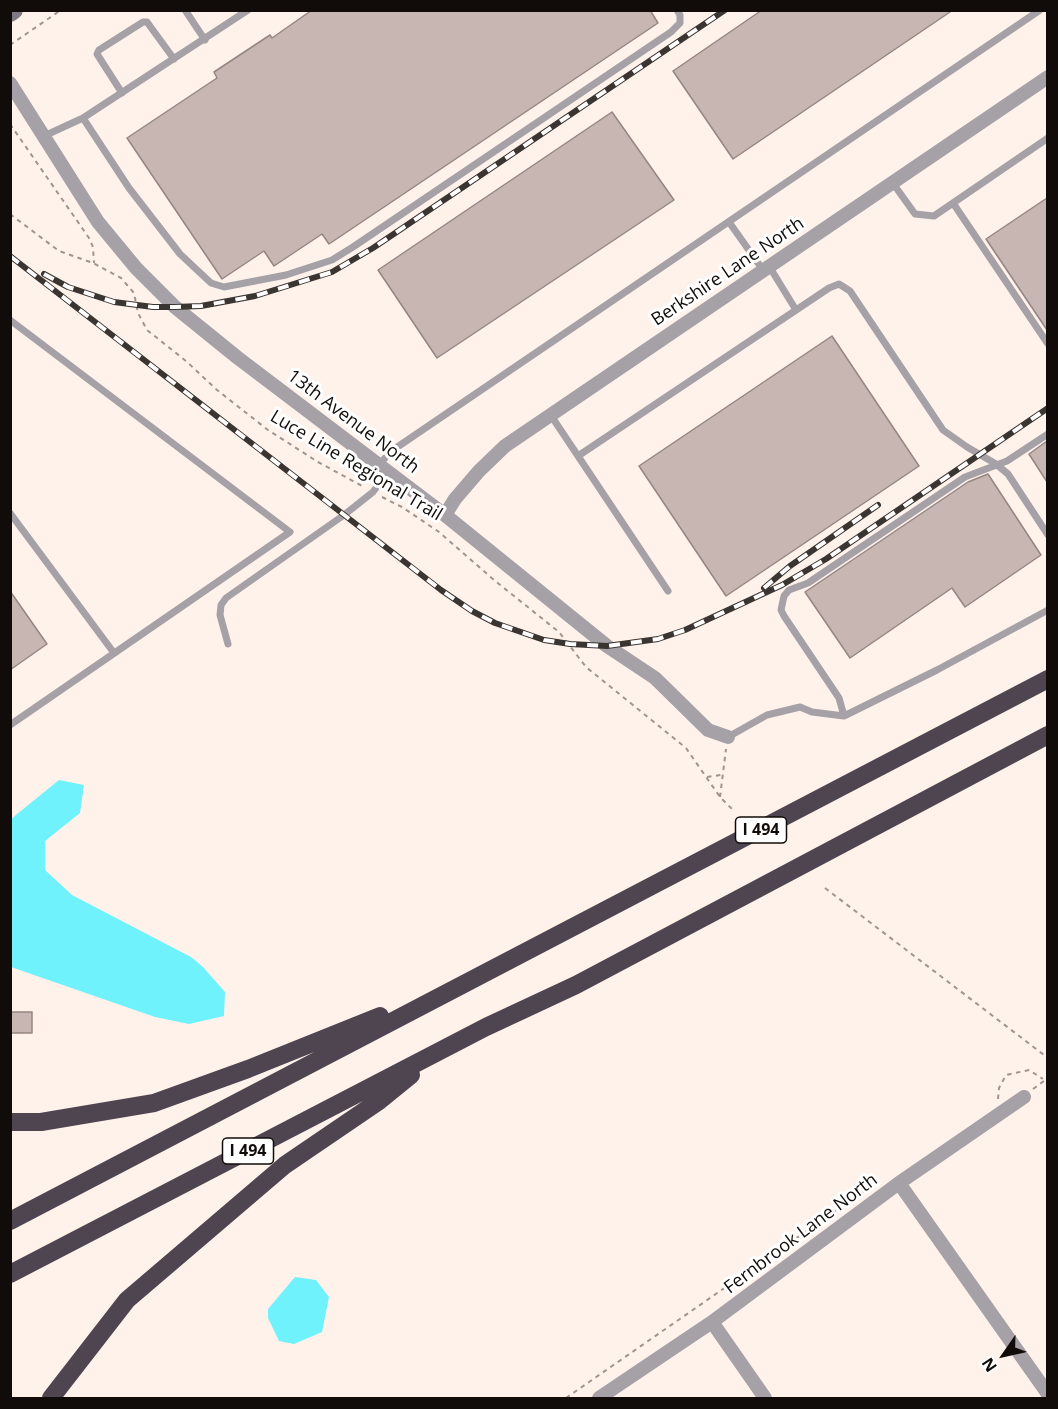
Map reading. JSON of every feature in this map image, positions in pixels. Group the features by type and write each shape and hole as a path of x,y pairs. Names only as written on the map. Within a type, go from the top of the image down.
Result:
{"highway":[{"name":"I 494","path":"10,1221 1047,679"},
{"name":"I 494","path":"10,1274 441,1050 576,985 1047,735"},
{"path":"10,1122 41,1122 153,1102 248,1069 474,979"},
{"path":"51,1398 128,1300 285,1165 379,1101 441,1050"}],"main road":[{"path":"10,13 14,10"}],"street":[{"name":"Berkshire Lane North","path":"445,515 455,499 498,452 550,414 1047,77"},
{"name":"13th Avenue North","path":"10,82 98,222 156,290 238,358 445,515 607,646 655,678 708,730 728,737"},
{"name":"Fernbrook Lane North","path":"599,1398 712,1322 899,1184 1024,1097"},
{"path":"899,1184 1047,1394"},
{"path":"712,1322 765,1398"}],"lane":[{"path":"184,10 206,40"},
{"path":"44,135 82,118 206,40 248,10"},
{"path":"82,118 129,188 180,254 211,283 224,287 286,275 332,260 671,32 680,23 677,10"},
{"path":"228,644 220,615 221,605 226,598 373,492 390,452 1042,10 1047,17"},
{"path":"122,93 97,54 99,50 143,22 147,22 174,59"},
{"path":"892,182 915,214 934,216 1047,138"},
{"path":"953,203 1047,344"},
{"path":"729,222 796,310"},
{"path":"578,456 829,288 839,284 850,291 944,430 1008,474 1047,535"},
{"path":"10,320 290,532 10,725"},
{"path":"550,414 668,591"},
{"path":"844,716 839,698 784,616 782,610 784,596 789,590 808,583 965,477 1016,456 1047,434"},
{"path":"10,513 114,653"},
{"path":"728,737 767,715 800,707 812,712 844,716 937,670 1047,610"}],"path":[{"path":"10,45 61,10"},
{"path":"10,124 88,238 93,247 94,263"},
{"name":"Luce Line Regional Trail","path":"10,214 59,251 110,271 130,287 136,297 140,319 147,330 186,361 231,403 310,457 402,507 439,532 559,632 586,667 686,748 720,797 733,810"},
{"path":"720,797 728,737"},
{"path":"707,777 722,775"},
{"path":"825,888 1047,1058"},
{"path":"997,1105 999,1088 1006,1076 1029,1070 1046,1079 1024,1097"},
{"path":"566,1398 874,1185"}],"water":[{"path":"59,780 84,785 80,813 45,841 45,870 72,895 191,957 225,992 224,1016 189,1024 155,1017 11,967 11,819"},
{"path":"295,1277 316,1280 329,1297 322,1332 294,1344 279,1341 268,1318 268,1309"}],"building":[{"path":"312,10 650,10 658,23 329,244 322,234 274,266 264,251 222,279 127,138 217,78 214,72 270,35 272,38"},
{"path":"762,10 953,10 733,159 673,71"},
{"path":"612,112 674,200 437,358 378,270"},
{"path":"1047,198 1047,330 986,239"},
{"path":"832,336 919,466 726,596 639,466"},
{"path":"1047,441 1047,482 1029,454"},
{"path":"988,474 1041,555 965,607 952,588 850,658 805,592 968,482"},
{"path":"10,591 47,644 10,670"},
{"path":"10,1012 32,1012 32,1033 10,1033"}],"railway":[{"path":"44,274 68,287 114,302 175,307 201,306 255,296 332,272 373,248 725,10"},
{"path":"10,256 441,590 495,623 544,640 570,644 607,646 658,639 685,630 782,585 826,559 1048,408"},
{"path":"764,588 790,566 878,505"}]}
